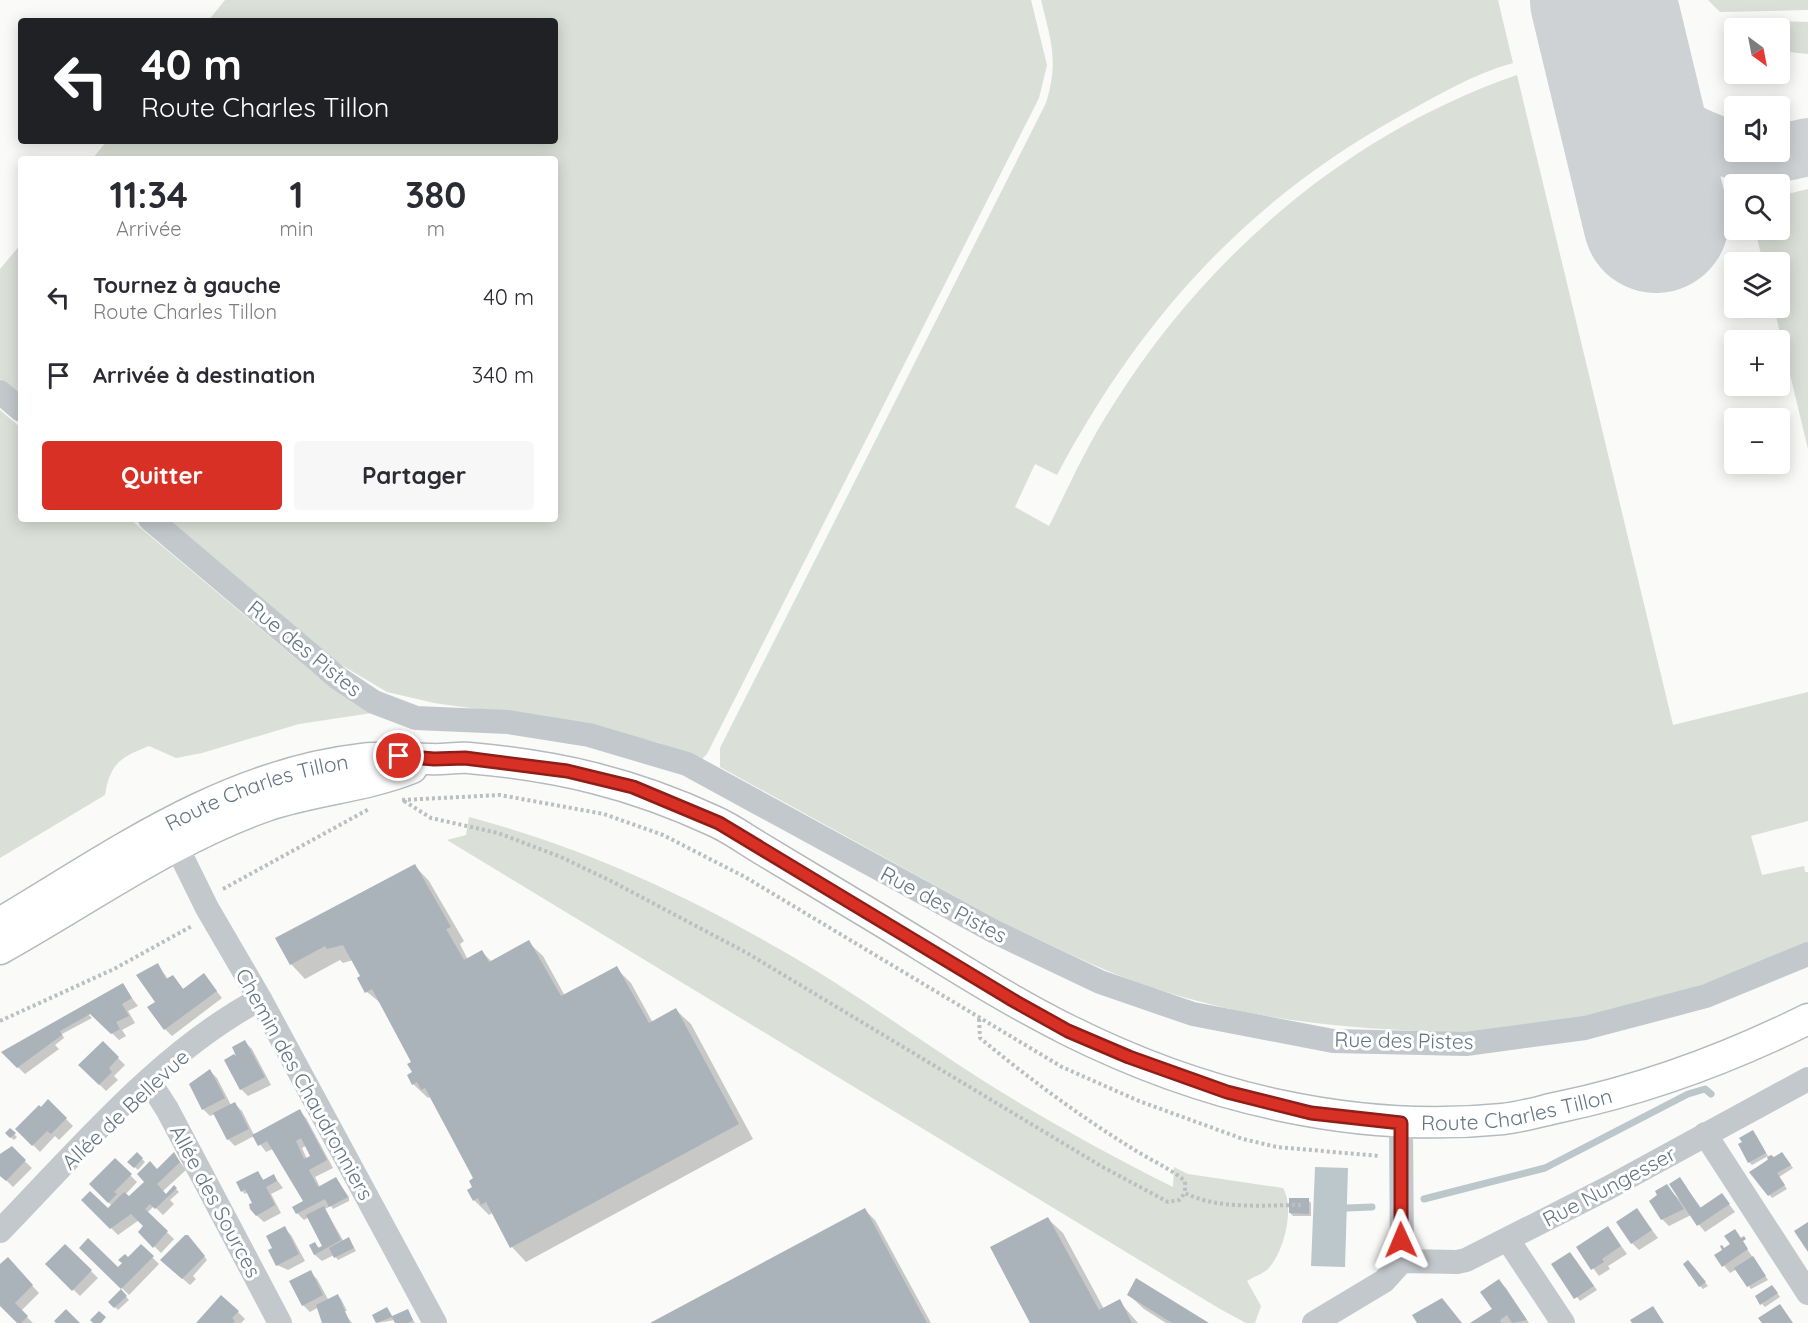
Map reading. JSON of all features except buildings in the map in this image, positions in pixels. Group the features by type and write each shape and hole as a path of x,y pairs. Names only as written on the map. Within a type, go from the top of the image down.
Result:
{"main road":[{"name":"Route Charles Tillon","path":"0,923 138,839 214,800 282,776 358,759 399,756 434,759 465,758 567,771 633,787 719,823 1068,1031 1129,1057 1227,1092 1311,1113 1401,1123 1505,1119 1612,1096 1719,1058 1808,1019"},
{"path":"0,949 176,845 266,806 306,794 400,773 434,759"}],"street":[{"path":"0,392 18,407"},
{"name":"Rue des Pistes","path":"154,522 338,678 374,702 416,718 508,722 588,735 687,764 995,932 1100,982 1193,1014 1333,1041 1466,1044 1596,1025 1706,996 1808,954"},
{"name":"Chemin des Chaudronniers","path":"176,845 207,908 260,999 435,1323"},
{"name":"Allée de Bellevue","path":"0,1231 148,1081 239,1011 260,999"},
{"name":"Rue Nungesser","path":"1402,1261 1457,1262 1508,1240 1808,1079"},
{"name":"Allée des Sources","path":"148,1081 167,1109 275,1321"},
{"path":"1314,1323 1384,1281 1402,1261 1401,1123"},
{"path":"1705,1134 1808,1293"},
{"path":"1508,1240 1563,1323"}],"path":[{"path":"392,802 500,795 604,814 663,835 745,877 1062,1067 1139,1101 1243,1138 1277,1147 1400,1157"},
{"path":"404,800 431,818 498,834 561,857 613,882 747,953 1101,1166 1168,1202 1179,1200 1185,1193 1185,1181 1130,1147 1065,1102 980,1038 979,1019"},
{"path":"0,1022 114,969 168,940 200,921 216,892 370,809"},
{"path":"1185,1193 1200,1201 1283,1207 1301,1205"}],"shaded area":[{"path":"225,0 1031,0 1047,65 1039,98 707,754 701,760 659,743 580,723 434,703 387,692 338,663 170,522 558,522 558,156 94,156 104,144 558,144 558,18 210,18"},
{"path":"1041,0 1498,0 1513,63 1456,86 1346,149 1294,186 1246,226 1202,269 1162,315 1124,365 1089,418 1057,475 1035,464 1015,507 1049,526 1097,432 1152,348 1194,296 1239,249 1289,204 1341,164 1397,129 1456,99 1517,75 1673,725 1808,692 1808,821 1751,836 1762,875 1804,866 1805,872 1808,872 1808,943 1682,991 1597,1014 1530,1027 1465,1033 1369,1028 1268,1016 1169,993 1087,962 1007,925 720,767 720,748 1046,103 1053,63"},
{"path":"1708,0 1808,0 1808,10 1720,12"},
{"path":"1790,21 1808,22 1808,54 1790,52"},
{"path":"1808,189 1808,449 1790,374 1790,330 1779,330 1776,318 1790,318 1790,252 1760,252 1758,240 1790,240 1790,193"},
{"path":"18,248 18,394 0,379 0,269"},
{"path":"0,410 18,425 18,522 134,522 318,677 372,713 299,724 202,753 176,758 149,746 118,763 110,775 105,795 0,858"},
{"path":"469,817 591,857 706,909 807,965 1027,1107 1099,1149 1173,1187 1174,1167 1188,1174 1283,1188 1288,1207 1288,1218 1279,1252 1268,1269 1247,1281 1261,1306 1255,1323 1246,1323 1220,1309 447,840 466,835"},
{"path":"1315,1167 1348,1168 1345,1267 1311,1266"}],"waterway":[{"path":"1424,1199 1545,1168 1688,1094 1705,1089 1711,1094"},
{"path":"1347,1208 1372,1207"}],"taxiway":[{"path":"1613,38 1632,80 1658,111 1691,134 1724,147"},
{"path":"1790,151 1808,147"}],"runway":[{"path":"1603,0 1656,220"}],"route":[{"path":"399,756 434,759 465,758 567,771 633,787 719,823 1068,1031 1149,1066 1227,1092 1311,1113 1401,1123 1401,1240"}]}
